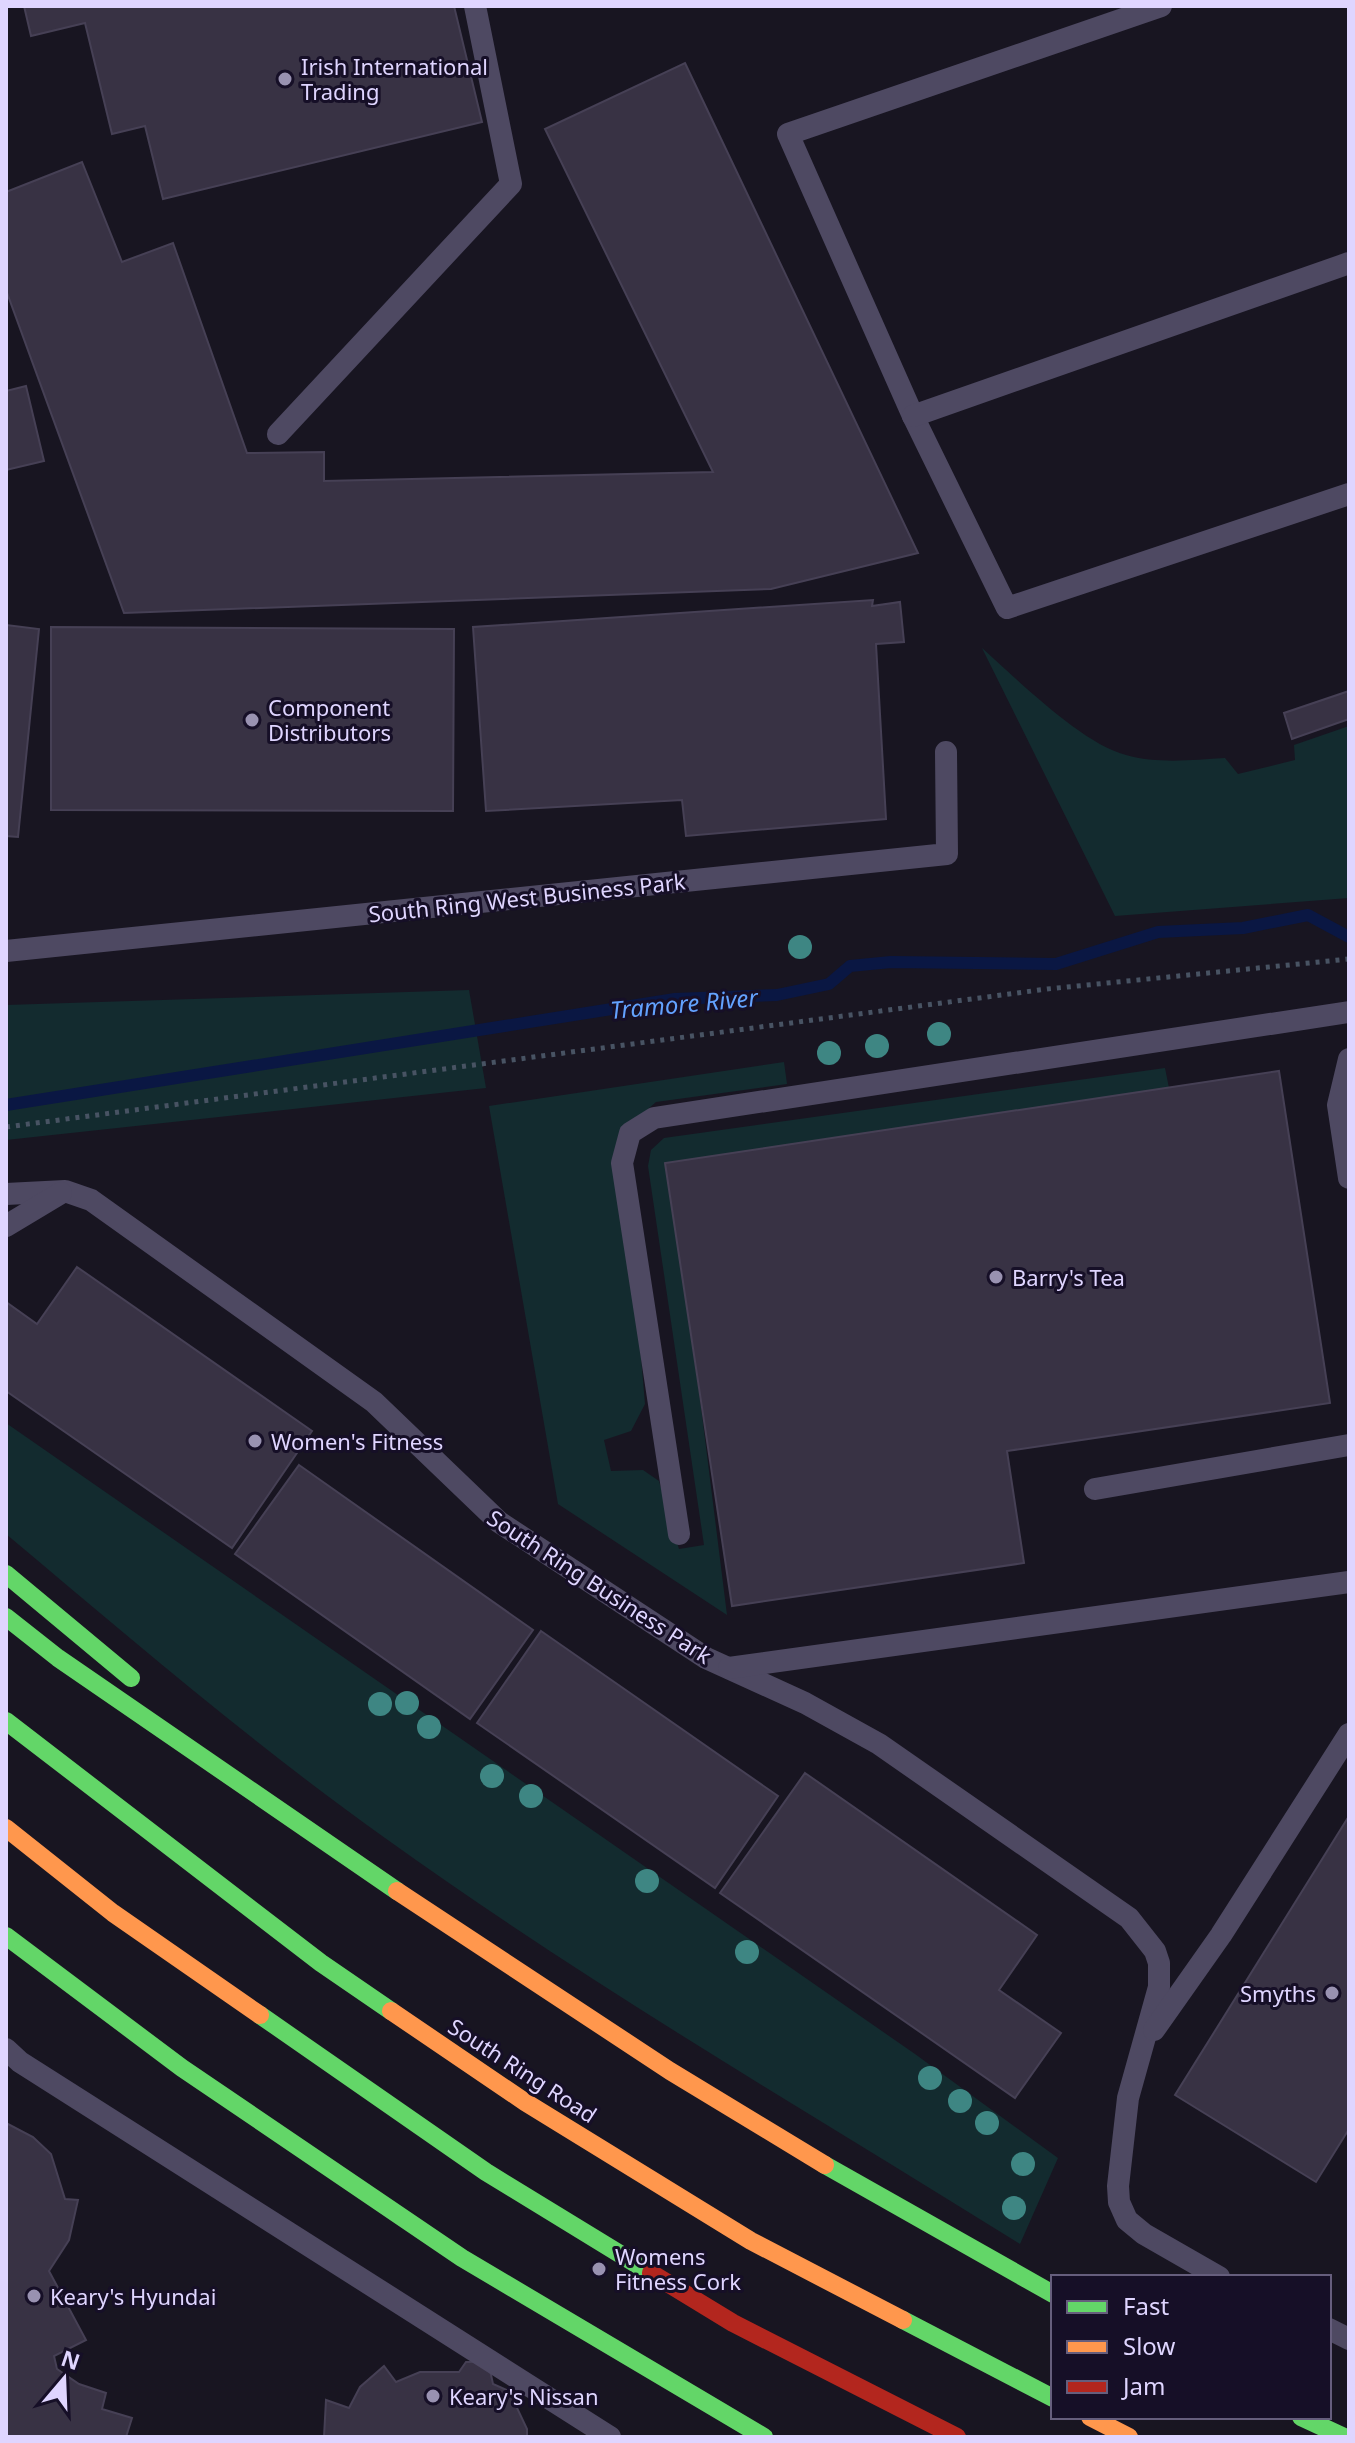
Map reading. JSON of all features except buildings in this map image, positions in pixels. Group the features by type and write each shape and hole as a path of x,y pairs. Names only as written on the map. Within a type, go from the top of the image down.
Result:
{"highway":[{"path":"6,1574 141,1687"},
{"path":"6,1617 58,1658 318,1838 677,2075 918,2220 1051,2293"},
{"path":"164,1707 318,1838"},
{"name":"South Ring Road","path":"6,1721 321,1963 525,2102 751,2241 1051,2397"},
{"path":"6,1828 113,1913 486,2172 733,2323 957,2437"},
{"path":"6,1936 182,2068 462,2258 764,2437"},
{"path":"1094,2419 1129,2437"},
{"path":"1305,2419 1344,2437"}],"lane":[{"path":"278,434 511,184 475,6"},
{"path":"1161,6 788,134 913,416 1007,608 1349,494"},
{"path":"913,416 1349,263"},
{"name":"South Ring West Business Park","path":"6,951 947,854 946,752"},
{"path":"679,1534 622,1163 630,1133 654,1118 1349,1012"},
{"path":"1349,1059 1338,1105 1349,1178"},
{"path":"6,1226 65,1191"},
{"name":"South Ring Business Park","path":"6,1194 65,1191 91,1200 374,1402 499,1522 683,1645 805,1703 879,1744 1129,1918 1155,1951 1159,1963 1155,2009 1123,2125 1119,2202 1127,2220 1144,2234 1216,2275"},
{"path":"1095,1489 1349,1445"},
{"path":"728,1669 1349,1582"},
{"path":"1145,2045 1221,1935 1349,1734"},
{"path":"6,2049 20,2062 610,2437"}],"path":[{"path":"6,1127 1047,989 1349,959"}],"green space":[{"path":"982,648 1070,724 1108,748 1138,758 1175,761 1225,758 1238,774 1295,760 1294,745 1349,726 1349,898 1115,916"},
{"path":"469,990 486,1088 6,1140 6,1005"},
{"path":"784,1062 787,1084 656,1102 622,1132 645,1404 631,1431 604,1440 611,1471 643,1470 659,1481 679,1549 704,1545 648,1166 651,1150 664,1138 1165,1068 1169,1088 665,1163 699,1391 727,1615 558,1504 489,1106"},
{"path":"6,1423 915,2054 1058,2158 1020,2244 540,1945 385,1838 192,1690 6,1534"}],"waterway":[{"name":"Tramore River","path":"6,1105 675,999 777,995 829,984 850,966 891,962 1056,964 1158,932 1243,928 1308,915 1349,937"}],"traffic: fast":[{"path":"6,1574 131,1678"},
{"path":"6,1617 58,1658 397,1891"},
{"path":"6,1721 321,1963 391,2011"},
{"path":"6,1936 182,2068 462,2258 764,2437"},
{"path":"260,2015 486,2172 651,2273"},
{"path":"825,2165 1051,2293"},
{"path":"903,2320 1051,2397"},
{"path":"1305,2419 1344,2437"}],"traffic: slow":[{"path":"6,1828 113,1913 260,2015"},
{"path":"397,1891 670,2071 825,2165"},
{"path":"391,2011 525,2102 751,2241 903,2320"},
{"path":"1094,2419 1129,2437"}],"traffic: jam":[{"path":"651,2273 733,2323 957,2437"}],"place":[{"name":"Irish International Trading","path":"285,79"},
{"name":"Component Distributors","path":"252,720"},
{"name":"Barry's Tea","path":"996,1277"},
{"name":"Women's Fitness","path":"255,1441"},
{"name":"Smyths","path":"1332,1993"},
{"name":"Womens Fitness Cork","path":"599,2269"},
{"name":"Keary's Hyundai","path":"34,2296"},
{"name":"Keary's Nissan","path":"433,2396"}]}
